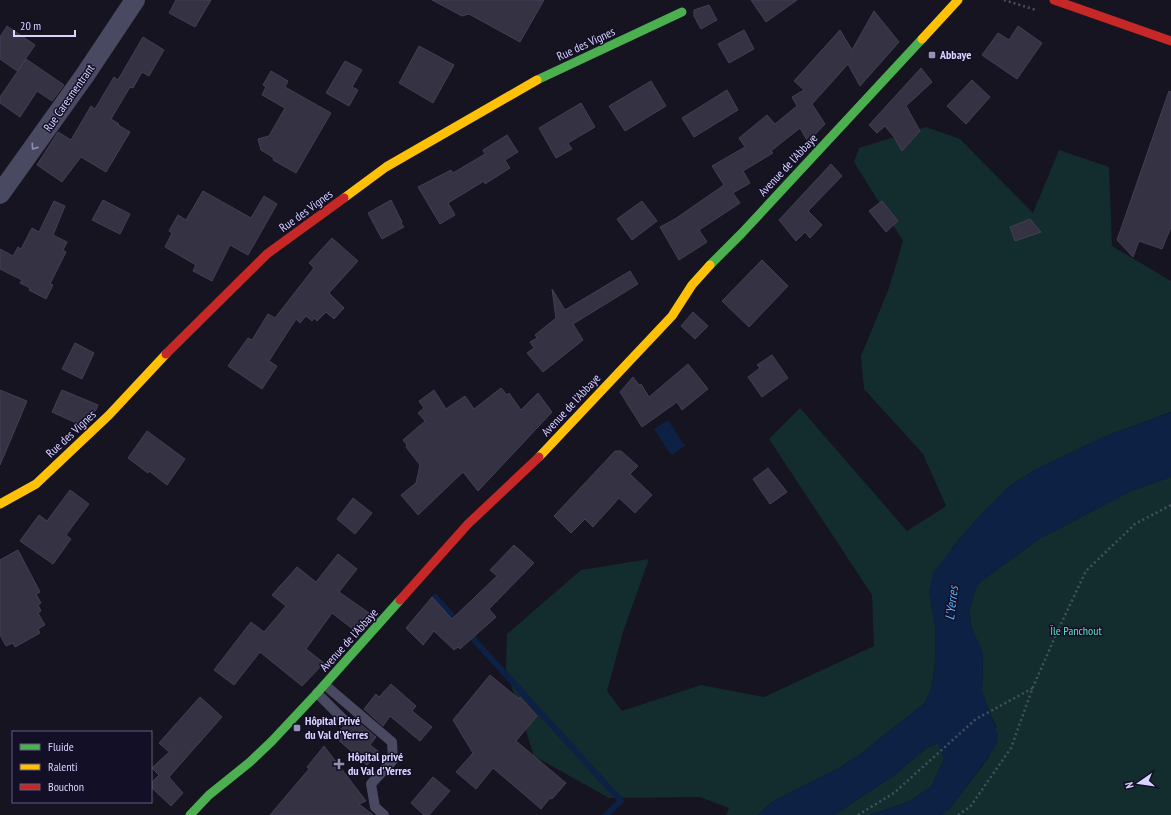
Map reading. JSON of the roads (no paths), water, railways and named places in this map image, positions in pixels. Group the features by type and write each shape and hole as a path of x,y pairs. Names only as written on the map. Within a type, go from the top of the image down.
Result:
{"street":[{"name":"Rue Caresmentrant","path":"0,194 85,75 135,0"},
{"name":"Avenue de l'Abbaye","path":"190,815 209,795 250,762 325,685 468,524 529,467 672,316 692,285 704,271 958,0"},
{"path":"1054,0 1171,41"},
{"name":"Rue des Vignes","path":"0,504 36,484 109,415 181,339 267,254 386,167 537,80 682,12"}],"lane":[{"path":"325,685 392,742 393,760 371,784 375,807 384,815"},
{"path":"317,693 345,721"}],"water":[{"name":"L'Yerres","path":"1171,412 1171,477 1133,490 1039,539 980,582 976,588 969,612 972,628 983,653 982,692 998,735 997,743 989,756 950,808 941,815 870,815 908,802 931,787 944,759 938,743 928,747 893,776 834,815 758,815 770,803 839,768 859,755 925,703 932,687 935,666 935,625 929,592 933,573 962,536 987,508 1012,484 1037,469 1106,436"},
{"path":"668,420 685,446 671,455 654,429"}],"waterway":[{"path":"435,597 458,622"},
{"path":"467,632 621,801 606,815"}],"place":[{"name":"Abbaye","path":"932,55"},
{"name":"Hôpital Privé du Val d'Yerres","path":"297,728"},
{"name":"Hôpital privé du Val d'Yerres","path":"339,764"}],"park label":[{"name":"Île Panchout","path":"1076,631"}]}
